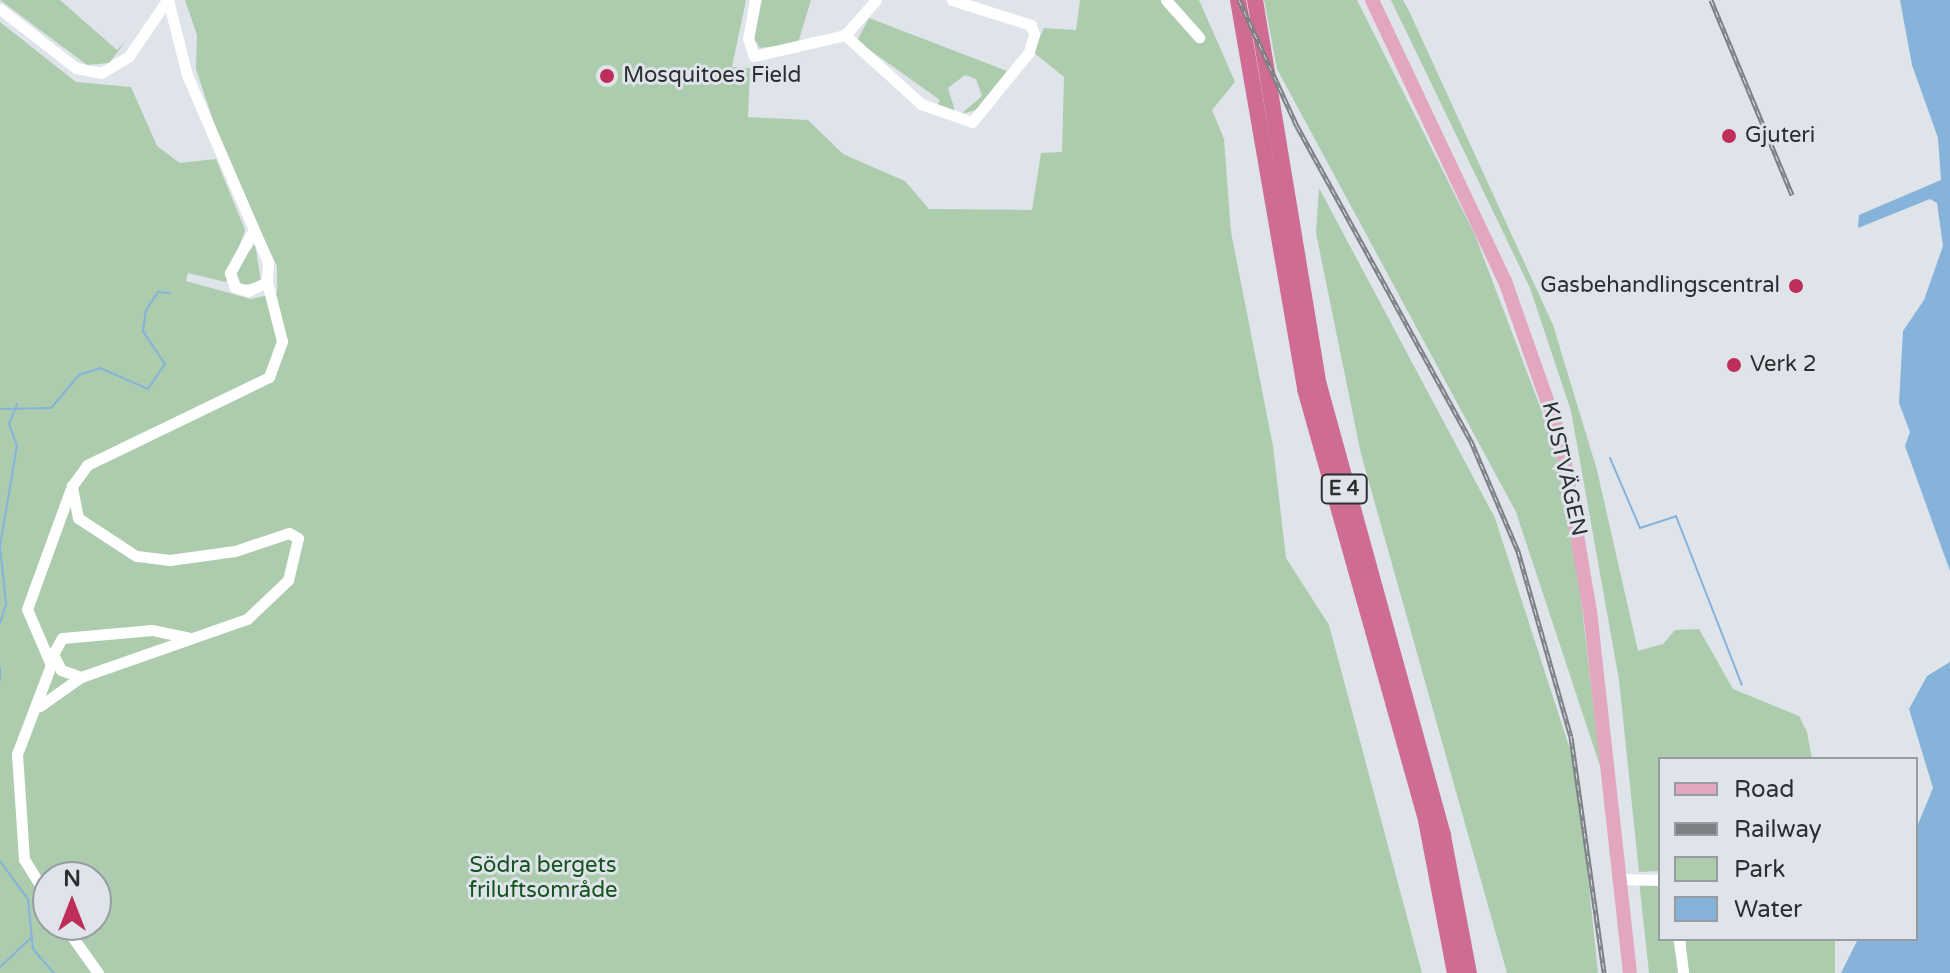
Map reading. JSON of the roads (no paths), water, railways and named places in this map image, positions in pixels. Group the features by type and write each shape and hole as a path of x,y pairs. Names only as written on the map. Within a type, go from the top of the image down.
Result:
{"highway":[{"name":"E 4","path":"1238,0 1308,403 1426,820 1455,973"},
{"name":"E 4","path":"1255,0 1319,385 1443,836 1469,973"}],"main road":[{"name":"KUSTVÄGEN","path":"1372,0 1505,281 1561,440 1581,539 1630,973"}],"street":[{"path":"0,9 76,68 101,73 129,56 168,0"},
{"path":"32,874 27,866 19,827 17,754 38,710 50,656 27,609 72,486 87,465 269,377 282,341 267,282 268,262 187,75 168,0"},
{"path":"755,0 748,44 754,56 845,35 876,0"},
{"path":"845,35 921,104 972,122 1029,52 1034,34 1031,25 952,0"},
{"path":"1166,0 1199,37"},
{"path":"253,231 236,254 231,280 248,291 267,282"},
{"path":"38,710 81,677 247,619 271,600 296,566 298,538 282,534 235,551 170,560 136,556 78,518 72,486"},
{"path":"81,677 61,670 55,641 152,630 190,638"},
{"path":"1620,879 1658,880"},
{"path":"75,941 98,973"},
{"path":"1679,941 1683,973"}],"water":[{"path":"1900,0 1950,0 1950,571 1905,446 1910,432 1899,403 1903,331 1924,300 1943,246 1937,203 1930,199 1858,228 1859,215 1941,180 1938,138 1912,65"},
{"path":"1950,662 1950,973 1841,973 1857,941 1918,941 1918,824 1933,788 1909,709 1927,676"}],"waterway":[{"path":"0,409 51,408 79,375 100,368 148,389 165,364 143,331 146,310 158,292 170,293"},
{"path":"0,623 6,604 0,546 17,446 9,424 17,404"},
{"path":"1610,458 1640,528 1676,516 1742,685"},
{"path":"0,668 0,680"},
{"path":"0,861 28,899 33,949 54,973"},
{"path":"0,967 31,938"}],"railway":[{"path":"1239,0 1297,126 1471,441 1518,551 1571,737 1604,973"},
{"path":"1711,0 1792,195"}],"place":[{"name":"Mosquitoes Field","path":"607,76"},
{"name":"Gjuteri","path":"1729,136"},
{"name":"Gasbehandlingscentral","path":"1796,286"},
{"name":"Verk 2","path":"1734,365"}],"park label":[{"name":"Södra bergets friluftsområde","path":"543,878"}]}
